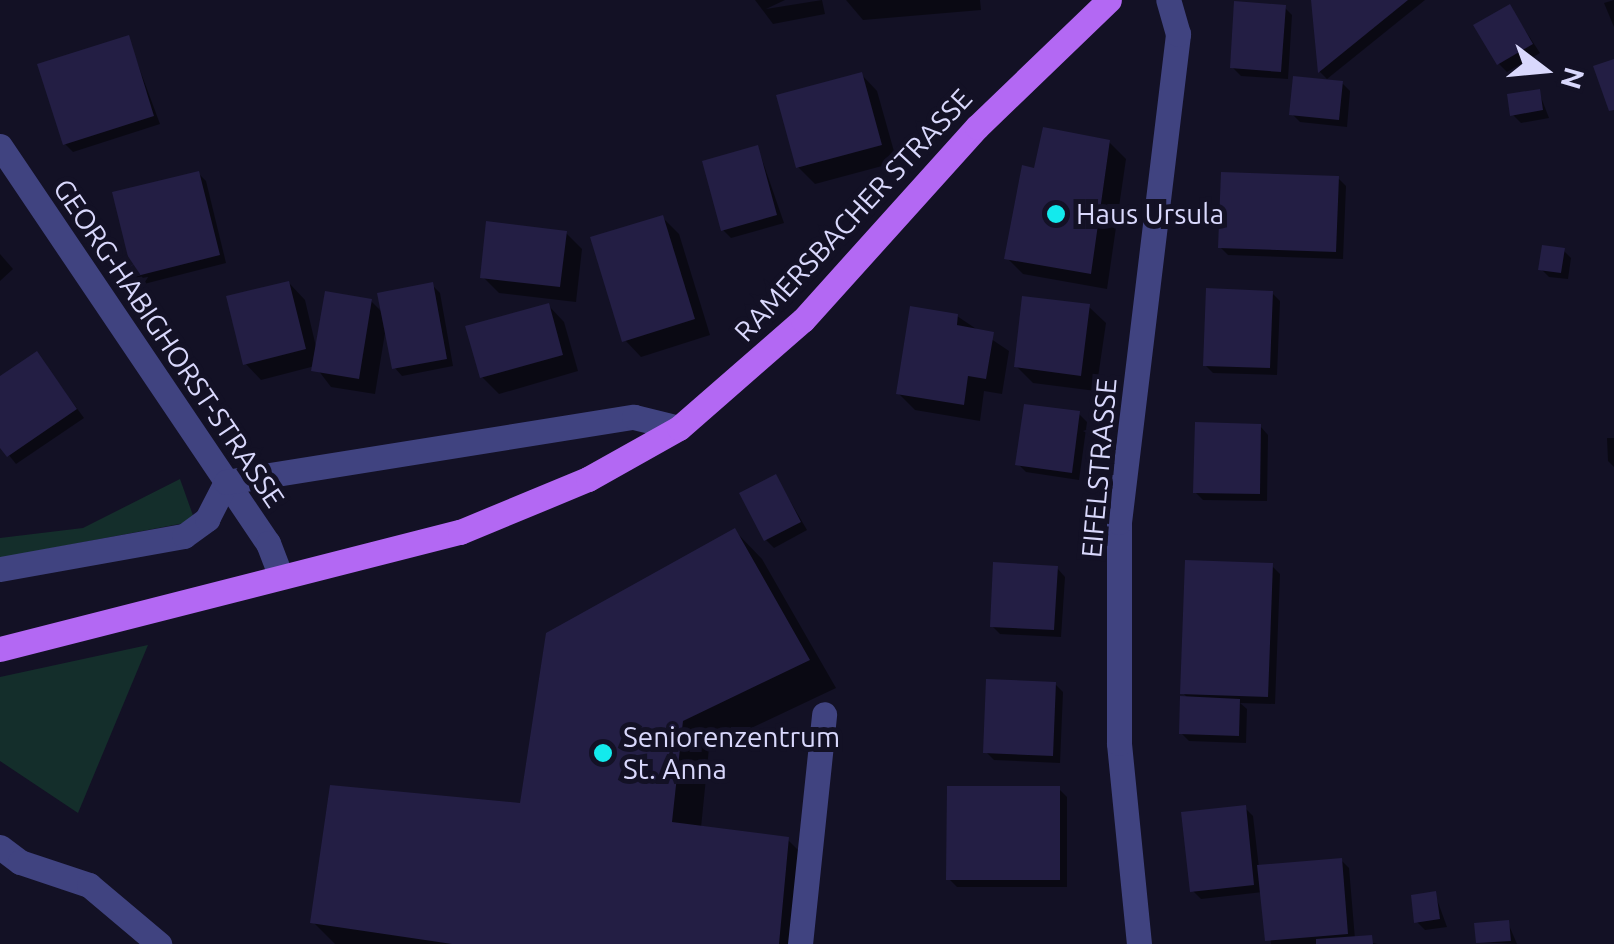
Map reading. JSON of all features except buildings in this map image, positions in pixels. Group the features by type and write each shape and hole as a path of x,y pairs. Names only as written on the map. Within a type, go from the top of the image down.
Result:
{"main road":[{"name":"RAMERSBACHER STRASSE","path":"0,648 460,532 588,479 679,428 803,320 977,126 1097,4"}],"street":[{"name":"EIFELSTRASSE","path":"1139,944 1119,743 1119,522 1178,34 1168,0"},
{"name":"GEORG-HABIGHORST-STRASSE","path":"0,146 268,543 281,577"},
{"path":"0,568 184,536 207,519 226,482 634,418 679,428"},
{"path":"800,944 824,714"},
{"path":"0,847 20,862 89,885 149,942"}],"green space":[{"path":"180,479 195,521 0,558 0,538 83,528"},
{"path":"148,645 78,813 0,761 0,677"}],"place":[{"name":"Haus Ursula","path":"1056,214"},
{"name":"Seniorenzentrum St. Anna","path":"603,753"}]}
